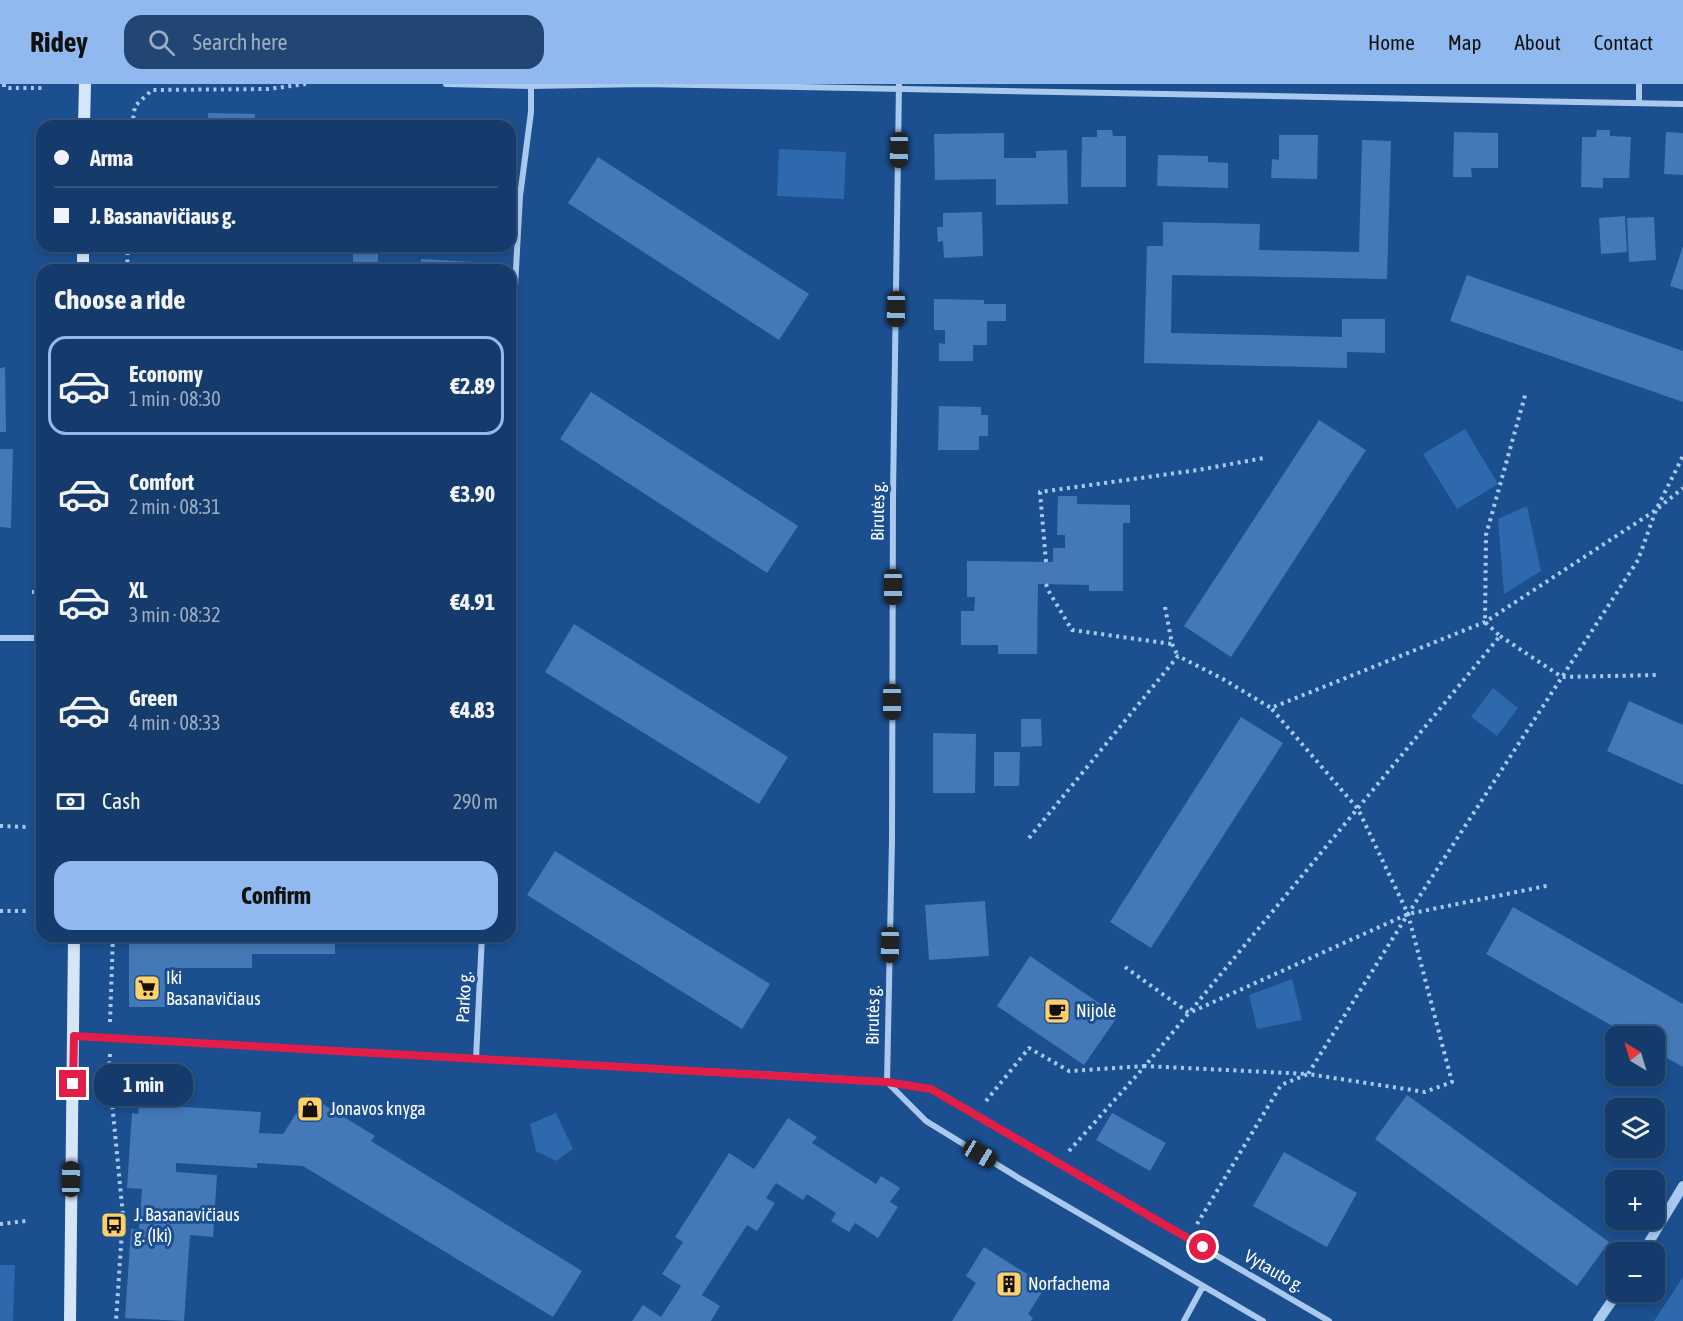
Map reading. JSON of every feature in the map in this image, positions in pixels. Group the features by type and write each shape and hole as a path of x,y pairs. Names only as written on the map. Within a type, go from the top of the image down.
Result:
{"main road":[{"path":"84,120 85,84"},
{"path":"70,1321 74,942"}],"street":[{"path":"446,84 899,86 1683,104"},
{"path":"1639,84 1639,103"},
{"path":"516,269 520,196 531,112 531,86"},
{"name":"Birutės g.","path":"887,1082 892,828 893,495 899,86"},
{"path":"0,638 36,638"},
{"name":"Parko g.","path":"476,1059 482,942"},
{"name":"Vytauto g.","path":"74,1036 887,1082 931,1089 1329,1321"},
{"path":"887,1082 926,1121 1263,1321"},
{"path":"1650,1242 1683,1186"},
{"path":"1184,1321 1203,1286"},
{"path":"1598,1321 1611,1302"}],"path":[{"path":"4,84 4,87 10,88 30,86 43,88"},
{"path":"153,84 153,90"},
{"path":"133,120 135,106 153,90 268,89 306,84"},
{"path":"1526,392 1486,535 1485,622 1500,636 1562,677 1657,675"},
{"path":"1188,1239 1281,1085 1308,1074 1407,915 1638,560 1656,510 1683,456"},
{"path":"1046,562 1040,492 1198,470 1264,458"},
{"path":"1271,708 1485,622 1656,510 1683,488"},
{"path":"1046,584 1072,630 1172,644"},
{"path":"975,1114 1029,1048 1069,1071 1145,1066 1308,1074 1425,1092 1452,1082 1407,915 1358,809 1271,708 1223,679 1178,656 1172,644 1165,607"},
{"path":"1058,1162 1145,1066 1500,636"},
{"path":"1029,838 1178,656"},
{"path":"0,826 28,827"},
{"path":"1189,1013 1407,915 1551,885"},
{"path":"0,911 28,911"},
{"path":"113,942 109,1071 123,1216 116,1321"},
{"path":"1125,967 1189,1013"},
{"path":"0,1224 26,1221"}],"shaded area":[{"path":"779,149 846,152 844,199 777,196"},
{"path":"1465,429 1498,484 1457,509 1423,454"},
{"path":"1527,506 1541,571 1504,594 1498,519"},
{"path":"1493,688 1518,708 1497,736 1471,717"},
{"path":"1292,979 1302,1020 1257,1029 1249,995"},
{"path":"556,1113 573,1149 556,1161 536,1151 530,1124"},
{"path":"0,1265 15,1265 13,1321 0,1321"},
{"path":"1683,1277 1683,1321 1654,1321"}],"building":[{"path":"208,113 255,114 254,120 208,120"},
{"path":"1097,130 1112,130 1113,136 1126,136 1126,187 1081,187 1082,137 1097,137"},
{"path":"1597,130 1610,130 1610,136 1631,137 1629,178 1603,178 1603,188 1581,187 1582,137 1596,137"},
{"path":"1454,132 1498,133 1498,168 1471,168 1472,177 1453,177"},
{"path":"1666,132 1683,133 1683,175 1664,174"},
{"path":"1004,133 1004,158 1036,158 1036,151 1067,150 1068,204 996,205 996,179 935,180 934,134"},
{"path":"1279,135 1318,135 1317,179 1271,178 1272,159 1279,160"},
{"path":"1362,140 1391,141 1387,279 1172,275 1171,333 1342,337 1342,319 1385,319 1385,353 1347,352 1347,368 1144,363 1147,246 1163,246 1163,222 1260,224 1259,250 1359,252"},
{"path":"1158,155 1208,156 1208,162 1228,163 1228,188 1157,186"},
{"path":"598,157 809,294 779,340 568,203"},
{"path":"982,212 983,256 944,258 943,241 938,242 937,227 943,227 943,213"},
{"path":"1625,216 1627,252 1601,254 1599,218"},
{"path":"1654,217 1656,260 1629,262 1627,218"},
{"path":"1683,246 1683,290 1670,286"},
{"path":"182,252 220,252 220,254 182,254"},
{"path":"353,252 378,252 378,262 353,262"},
{"path":"421,259 474,262 474,264 421,264"},
{"path":"1467,275 1683,351 1683,402 1450,321"},
{"path":"934,299 984,300 984,304 1006,304 1006,321 987,321 987,345 973,345 973,361 939,361 939,343 945,344 945,330 934,330"},
{"path":"5,367 6,432 0,432 0,368"},
{"path":"591,392 798,526 767,573 560,439"},
{"path":"939,406 981,407 981,415 988,415 988,436 979,436 979,450 938,450"},
{"path":"1319,420 1366,450 1231,657 1184,626"},
{"path":"0,449 13,449 11,528 0,527"},
{"path":"1058,496 1077,496 1077,504 1130,505 1130,523 1123,523 1123,591 1089,591 1089,585 1038,584 1037,654 998,654 998,645 961,645 961,611 974,611 975,597 967,597 967,561 1053,562 1053,548 1065,548 1065,535 1057,535"},
{"path":"574,624 788,757 759,804 545,672"},
{"path":"1629,701 1683,725 1683,785 1607,751"},
{"path":"1241,717 1283,743 1151,948 1110,922"},
{"path":"1021,719 1041,719 1042,746 1021,747"},
{"path":"933,733 976,734 975,793 933,793"},
{"path":"994,752 1020,752 1019,786 994,786"},
{"path":"555,851 770,984 742,1029 527,895"},
{"path":"985,901 989,956 929,960 925,905"},
{"path":"1513,907 1683,1004 1683,1067 1665,1057 1665,1026 1612,1026 1486,954"},
{"name":"Iki Basanavičiaus","path":"129,942 335,942 335,954 252,954 252,968 165,968 165,1007 129,1007"},
{"name":"Nijolė","path":"1030,956 1118,1016 1084,1065 997,1006"},
{"path":"308,1095 375,1136 371,1141 582,1271 553,1317 303,1166 257,1163 257,1168 176,1163 176,1172 217,1175 213,1237 190,1235 184,1321 125,1318 131,1229 139,1229 142,1189 127,1188 132,1113 138,1114 139,1104 261,1112 259,1133 283,1134"},
{"path":"1407,1095 1609,1242 1605,1242 1605,1248 1577,1286 1375,1139"},
{"path":"1112,1113 1166,1143 1150,1171 1096,1140"},
{"path":"788,1118 817,1137 812,1143 876,1184 881,1176 900,1188 890,1202 898,1207 878,1238 855,1223 849,1232 831,1221 836,1213 807,1194 803,1200 776,1183 766,1198 775,1203 757,1231 747,1225 702,1295 720,1306 711,1321 632,1321 643,1305 661,1317 681,1286 662,1274 683,1242 675,1237 729,1153 754,1169"},
{"path":"1284,1152 1357,1193 1327,1247 1253,1206"},
{"name":"Norfachema","path":"984,1247 1046,1286 1028,1314 1033,1318 1031,1321 952,1321 976,1283 966,1276"}],"place":[{"name":"Iki Basanavičiaus","path":"147,988"},
{"name":"Nijolė","path":"1057,1011"},
{"name":"Jonavos knyga","path":"310,1109"},
{"name":"J. Basanavičiaus g. (Iki)","path":"114,1225"},
{"name":"Norfachema","path":"1009,1284"}],"route":[{"path":"73,1084 74,1036 887,1082 931,1089 1203,1247"}]}
